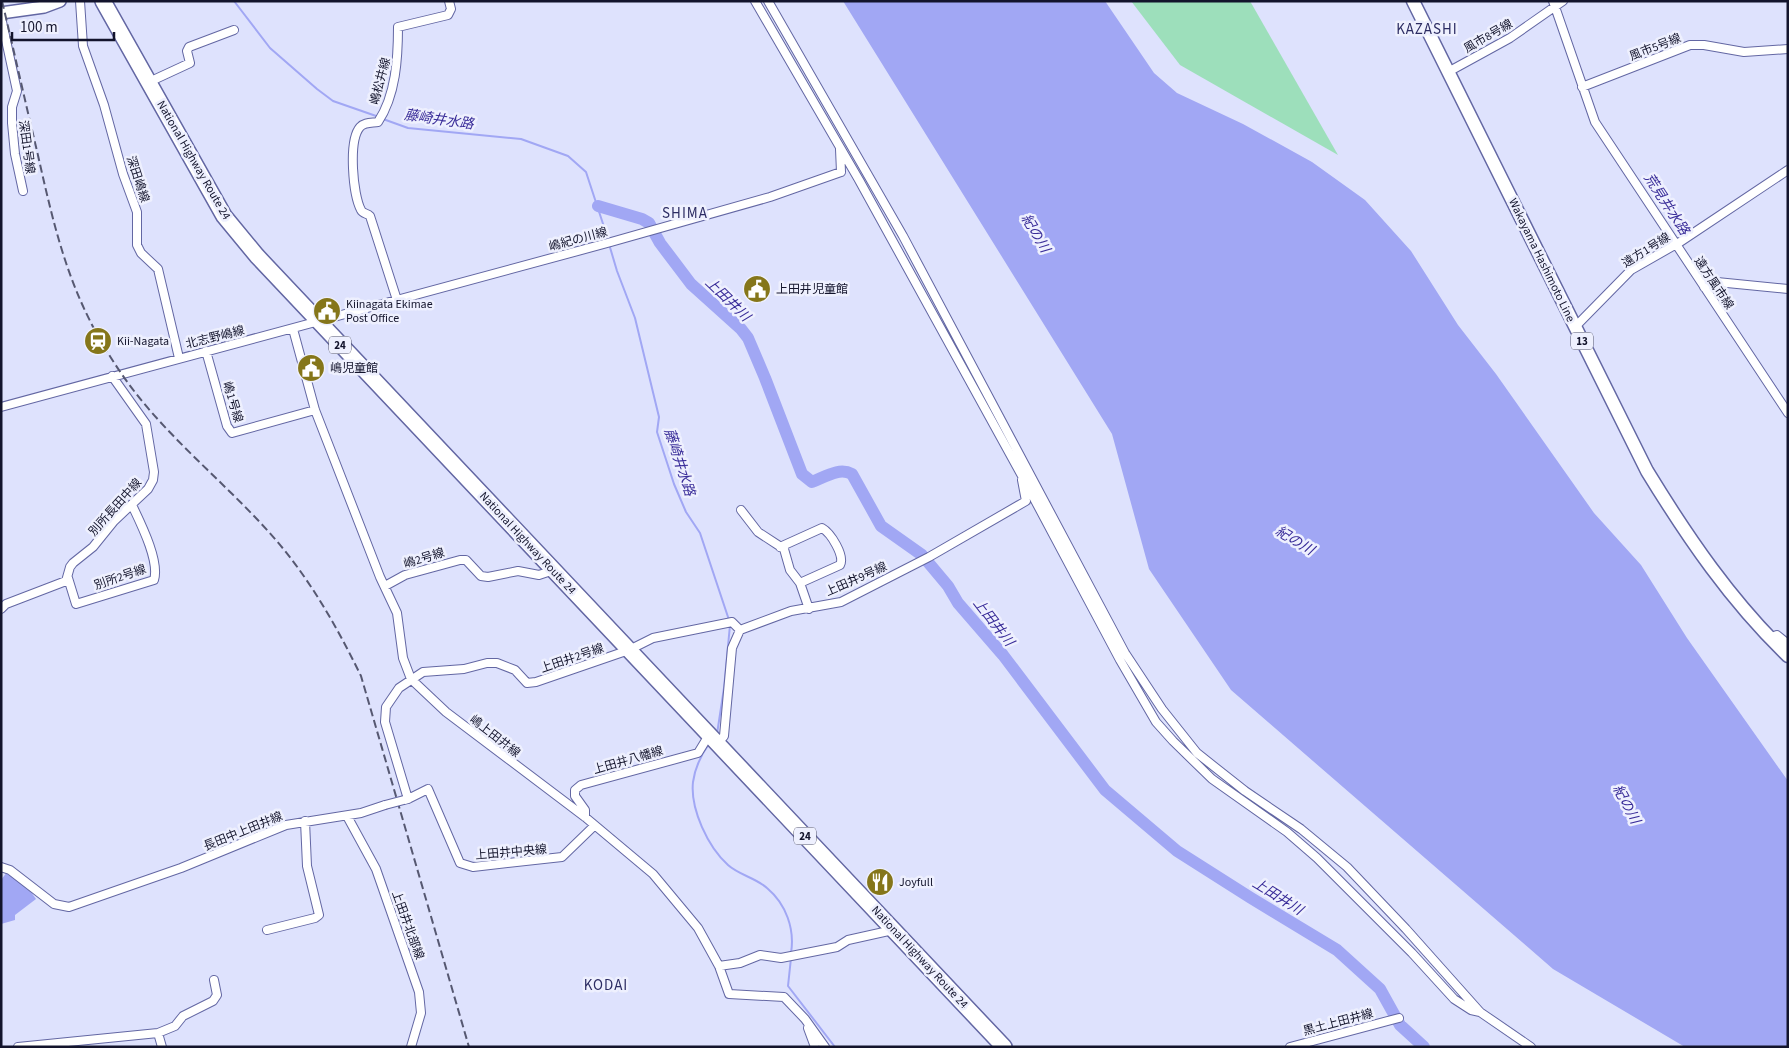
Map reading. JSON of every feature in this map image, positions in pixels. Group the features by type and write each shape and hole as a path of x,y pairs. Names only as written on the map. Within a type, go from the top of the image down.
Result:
{"highway":[{"name":"National Highway Route 24","path":"103,1 224,216 257,256 1004,1047"}],"main road":[{"path":"1,13 44,7 60,1"},
{"name":"Wakayama Hashimoto Line","path":"1413,1 1647,471 1687,536 1721,582 1769,638 1788,656"}],"street":[{"name":"深田嶋線","path":"80,1 83,46 104,105 123,174 137,212 137,245 141,253 158,269 179,358"},
{"name":"嶋松井線","path":"396,300 370,216 361,211 354,183 354,145 356,134 362,125 381,118 398,59 398,27 448,15 451,9 449,1"},
{"path":"755,1 859,180 1021,474 1135,688 1156,722 1212,779 1287,832 1317,858 1412,953 1454,999 1471,1010 1480,1012"},
{"path":"768,1 908,245 1125,653 1162,709 1197,753 1245,791 1301,829 1347,866 1406,928 1480,1012 1531,1047"},
{"name":"風市8号線","path":"1448,72 1510,38 1557,4"},
{"name":"遠方風市線","path":"1557,4 1585,86 1595,122 1706,286 1788,413"},
{"name":"深田1号線","path":"1,18 17,91 12,107 12,123 15,154 23,191"},
{"path":"149,82 190,63 187,51 189,47 234,30"},
{"name":"風市5号線","path":"1585,86 1690,46 1704,45 1728,50 1762,52 1788,49"},
{"path":"840,147 841,172 859,180"},
{"name":"遠方1号線","path":"1575,327 1631,270 1677,244 1788,170"},
{"name":"嶋紀の川線","path":"318,322 804,187 841,172"},
{"path":"1706,286 1717,282 1788,289"},
{"name":"北志野嶋線","path":"1,407 318,322"},
{"name":"嶋上田井線","path":"293,329 315,410 397,613 403,658 411,679 453,718 585,817 653,874 698,928 719,966 729,994 784,997 804,1019 825,1047"},
{"name":"嶋1号線","path":"206,351 227,426 232,433 315,410"},
{"name":"別所長田中線","path":"68,578 73,562 94,547 114,521 148,490 153,480 150,443 146,424 112,376"},
{"name":"上田井9号線","path":"740,630 772,616 841,602 926,559 1026,501 1021,474"},
{"name":"別所2号線","path":"68,578 76,604 154,580 155,575 150,549 132,505"},
{"path":"741,510 758,532 784,549 790,570 800,583 809,609"},
{"path":"780,548 822,528 827,530 842,556 840,565 800,583"},
{"name":"嶋2号線","path":"385,586 405,575 460,560 471,563 481,576 488,577 518,571 539,574 554,570"},
{"path":"1,609 6,604 56,586 68,578"},
{"path":"629,650 653,638 729,622 740,630 732,648 724,736 713,739"},
{"path":"1769,638 1777,635 1788,644"},
{"name":"上田井2号線","path":"411,679 423,672 464,669 497,662 515,670 527,683 536,682 629,650"},
{"path":"406,799 385,722 386,707 390,699 411,679"},
{"name":"上田井八幡線","path":"585,817 585,810 575,796 575,790 581,785 698,753 713,739"},
{"name":"上田井中央線","path":"406,799 428,789 456,857 460,863 473,867 562,857 594,826"},
{"name":"長田中上田井線","path":"1,867 10,870 54,904 69,907 125,889 286,825 347,816 406,799"},
{"name":"上田井北部線","path":"347,816 376,869 419,992 421,1014 411,1047"},
{"path":"267,930 315,918 319,915 307,866 305,821"},
{"path":"719,966 740,963 760,954 781,958 836,947 848,940 895,930"},
{"path":"18,1047 158,1033 175,1026 183,1016 212,1001 218,995 214,980"},
{"path":"804,1019 815,1047"},
{"name":"黒土上田井線","path":"1290,1047 1396,1019"},
{"path":"158,1033 162,1047"}],"green space":[{"path":"1131,1 1250,1 1338,155 1180,65"}],"water":[{"name":"紀の川","path":"843,1 1105,1 1154,73 1177,93 1243,124 1312,162 1365,200 1411,251 1458,325 1496,374 1594,513 1641,565 1687,638 1788,781 1788,1047 1685,1047 1553,969 1231,690 1149,569 1112,434"},
{"path":"7,872 31,892 36,899 15,915 15,920 1,924 1,880"}],"waterway":[{"name":"藤崎井水路","path":"234,1 270,48 317,89 333,101 379,117"},
{"name":"藤崎井水路","path":"383,119 408,128 521,139 568,156 586,172 608,239"},
{"name":"上田井川","path":"598,206 642,219 649,223 660,243 691,284 741,329 748,338 802,474 812,482 837,472 852,474 881,526 922,555 948,586 958,603 1003,655 1105,790 1177,851 1337,950 1380,989 1400,1025 1424,1047"},
{"name":"藤崎井水路","path":"609,244 635,318 659,417 657,432 674,484 686,512 700,533 729,620"},
{"name":"荒見井水路","path":"1763,369 1788,406"},
{"name":"藤崎井水路","path":"717,734 724,688 730,625"},
{"name":"藤崎井水路","path":"709,744 699,762 693,782 694,804 697,815 707,838 728,865 763,885 774,894 788,918 792,935 791,953"},
{"name":"藤崎井水路","path":"791,958 788,986 835,1047"}],"railway":[{"path":"2,1 58,239 89,319 121,373 137,395 172,435 250,511 295,564 330,618 361,676 469,1047"}],"place":[{"name":"上田井児童館","path":"757,289"},
{"name":"Kiinagata Ekimae Post Office","path":"327,311"},
{"name":"Kii-Nagata","path":"98,341"},
{"name":"嶋児童館","path":"311,368"},
{"name":"Joyfull","path":"880,882"}],"district":[{"name":"KAZASHI","path":"1427,29"},
{"name":"SHIMA","path":"685,213"},
{"name":"KODAI","path":"606,985"}]}
